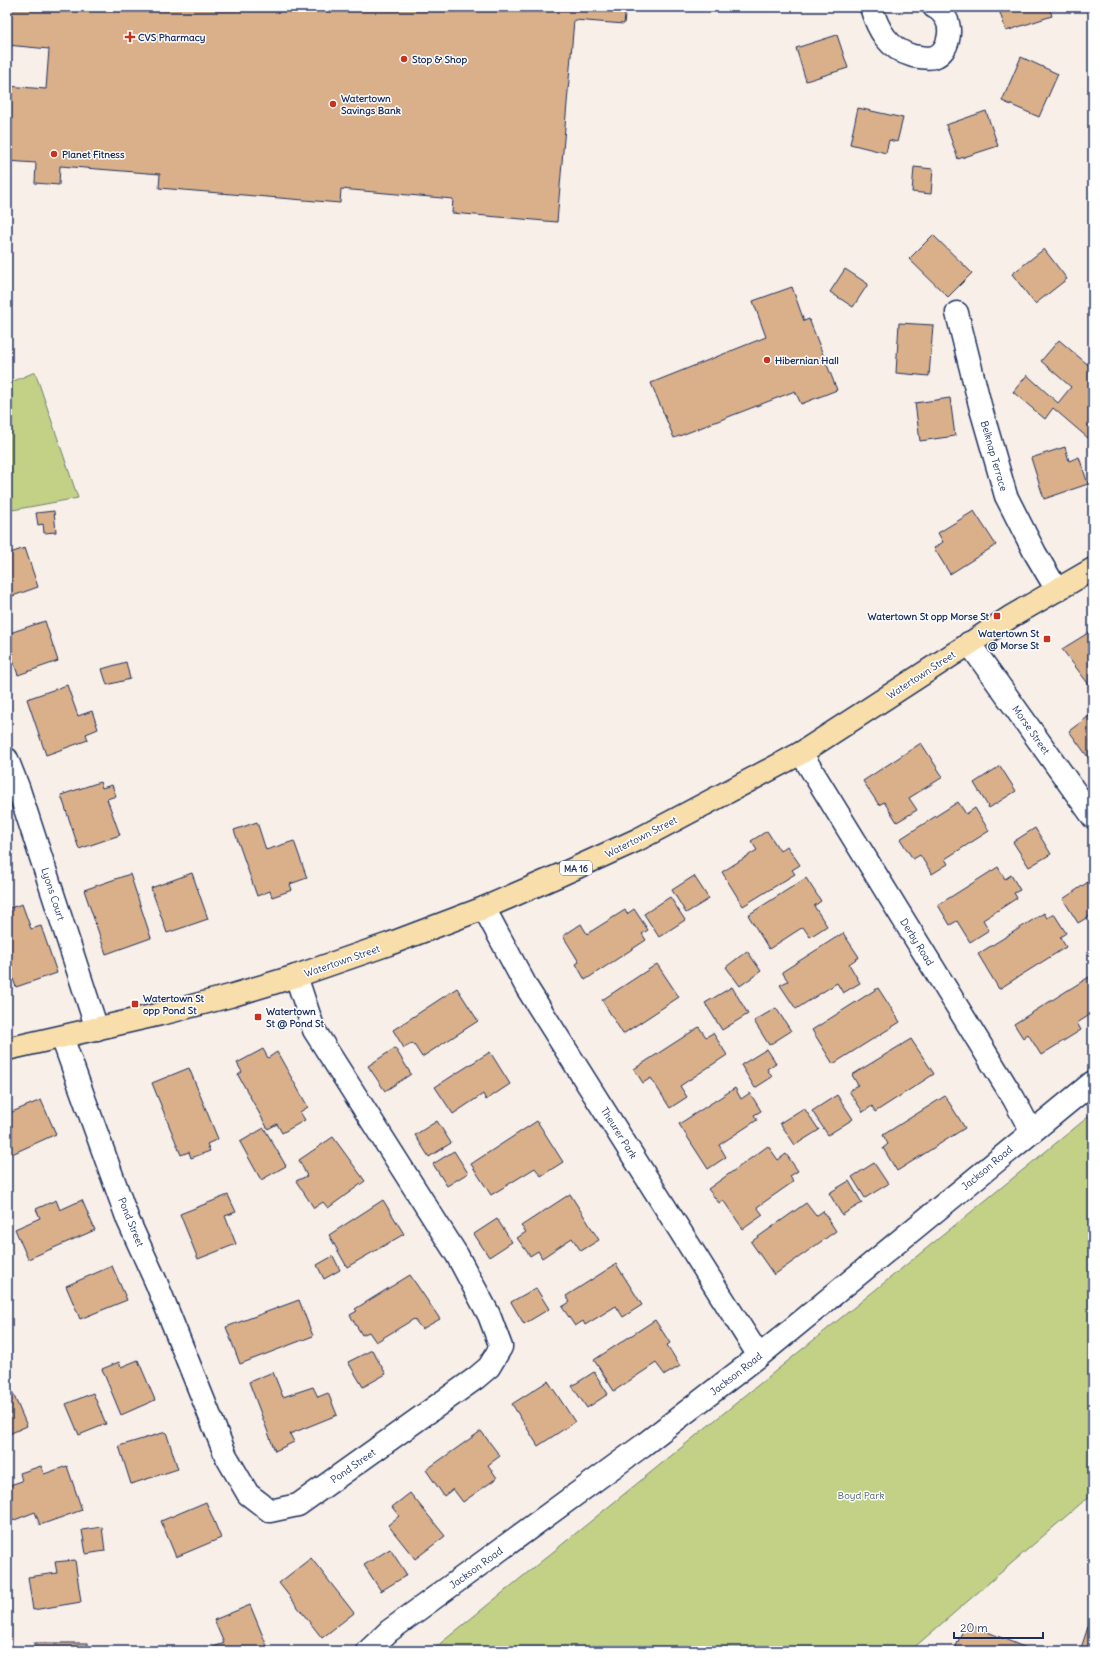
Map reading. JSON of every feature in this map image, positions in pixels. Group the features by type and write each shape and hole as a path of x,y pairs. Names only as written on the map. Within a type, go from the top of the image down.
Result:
{"main road":[{"name":"Watertown Street","path":"7,1049 97,1029 230,996 296,976 389,944 484,908 560,875 637,840 801,753 969,643 1093,569"}],"street":[{"path":"871,7 880,31 898,50 906,54 928,58 935,57 941,53 947,45 949,36 946,18 940,10 934,7"},
{"name":"Belknap Terrace","path":"957,313 981,409 1006,496 1035,553 1057,590"},
{"name":"Morse Street","path":"969,643 1093,817"},
{"name":"Derby Road","path":"801,753 1010,1092 1031,1131"},
{"name":"Lyons Court","path":"7,760 18,787 97,1029"},
{"name":"Theurer Park","path":"484,908 527,988 760,1356"},
{"name":"Pond Street","path":"62,1037 128,1220 152,1273 226,1456 248,1494 270,1511 298,1505 476,1378 489,1367 501,1347 489,1315 457,1255 314,1030 296,976"},
{"name":"Jackson Road","path":"368,1651 389,1632 642,1446 760,1356 1031,1131 1093,1082"}],"green space":[{"path":"35,372 78,498 7,511 7,384"},
{"name":"Boyd Park","path":"1093,1113 1093,1493 910,1651 431,1651"}],"building":[{"path":"7,7 626,7 624,24 574,20 557,222 452,213 453,199 341,189 340,203 159,188 160,174 60,166 59,185 35,183 36,163 7,161 7,86 46,89 49,49 7,45"},
{"path":"998,7 1049,7 1052,16 1006,31"},
{"path":"837,35 848,68 806,81 796,48"},
{"path":"1021,57 1058,74 1039,117 1002,101"},
{"path":"858,108 903,118 897,142 889,140 886,153 850,144"},
{"path":"986,111 998,146 958,159 946,125"},
{"path":"914,167 933,169 931,194 912,192"},
{"path":"933,235 972,273 948,297 909,259"},
{"path":"1044,249 1067,279 1035,304 1012,274"},
{"path":"845,269 868,284 853,307 830,292"},
{"name":"Hibernian Hall","path":"792,287 804,321 809,319 837,390 801,404 795,391 674,438 651,383 766,337 753,301"},
{"path":"899,323 933,325 929,376 896,373"},
{"path":"1059,340 1093,369 1093,433 1088,438 1053,408 1045,419 1013,392 1027,375 1058,403 1071,387 1041,361"},
{"path":"950,398 955,436 920,441 915,403"},
{"path":"1065,447 1069,461 1079,457 1088,484 1044,499 1031,458"},
{"path":"54,511 56,532 44,533 43,524 38,525 36,513"},
{"path":"974,511 996,545 950,574 934,548 943,542 938,533"},
{"path":"25,548 38,587 7,598 7,554"},
{"path":"45,621 58,661 18,675 7,643 7,634"},
{"path":"1093,630 1093,690 1062,649"},
{"path":"126,662 130,679 107,685 102,669"},
{"path":"67,685 78,716 92,711 98,729 86,734 88,740 46,755 27,699"},
{"path":"1093,713 1093,764 1069,731"},
{"path":"921,743 943,777 909,798 917,810 897,822 884,802 879,805 863,781"},
{"path":"1000,766 1016,791 989,808 974,783"},
{"path":"100,782 102,788 112,785 116,796 107,799 120,835 79,849 61,795"},
{"path":"958,802 966,814 975,808 989,831 945,859 948,864 932,874 920,855 913,859 900,839"},
{"path":"257,822 266,850 294,841 307,878 290,884 292,890 272,897 270,891 257,896 234,830"},
{"path":"1035,828 1051,854 1029,867 1013,842"},
{"path":"767,831 780,851 787,846 800,865 792,870 795,874 743,906 722,872 757,850 751,841"},
{"path":"998,867 1005,879 1011,875 1020,890 1014,893 1017,898 983,920 989,930 970,942 957,921 950,925 938,905"},
{"path":"192,873 208,919 167,933 151,888"},
{"path":"130,874 151,938 106,954 84,890"},
{"path":"694,876 709,899 686,913 672,890"},
{"path":"806,878 821,901 814,906 827,926 810,937 803,927 769,949 748,915"},
{"path":"1088,882 1093,889 1093,914 1078,923 1063,899"},
{"path":"670,897 685,920 659,937 644,914"},
{"path":"22,904 31,929 41,926 57,973 16,987 7,962 7,909"},
{"path":"634,909 648,930 642,934 646,940 585,980 576,964 579,962 563,936 581,924 587,934 625,910 627,914"},
{"path":"1044,913 1047,918 1054,914 1066,933 1060,937 1066,947 999,989 978,954"},
{"path":"843,933 859,957 849,964 860,983 843,993 837,983 796,1009 780,985 788,981 782,972"},
{"path":"747,951 761,971 740,986 726,967"},
{"path":"657,964 679,997 623,1034 602,1000"},
{"path":"1089,977 1093,984 1093,1013 1077,1023 1081,1030 1041,1055 1028,1034 1023,1038 1014,1024"},
{"path":"732,987 748,1014 722,1030 705,1003"},
{"path":"457,988 478,1021 422,1057 413,1043 404,1048 393,1030"},
{"path":"878,988 900,1022 833,1064 812,1030"},
{"path":"776,1008 791,1031 769,1045 754,1021"},
{"path":"699,1027 706,1037 713,1033 727,1055 680,1086 687,1097 670,1108 651,1078 643,1083 634,1069"},
{"path":"911,1039 934,1074 875,1112 872,1106 863,1112 849,1091 858,1085 852,1075"},
{"path":"395,1048 411,1074 385,1091 368,1066"},
{"path":"263,1049 268,1058 277,1052 308,1107 300,1112 305,1120 282,1133 277,1124 268,1129 238,1075 242,1072 237,1063"},
{"path":"767,1049 776,1063 767,1069 772,1077 755,1088 741,1065"},
{"path":"490,1052 510,1084 486,1100 483,1094 453,1114 435,1087"},
{"path":"189,1068 218,1139 207,1144 210,1151 191,1158 189,1152 181,1155 152,1083"},
{"path":"735,1088 741,1099 750,1093 761,1111 754,1115 757,1120 719,1145 726,1157 708,1169 679,1124"},
{"path":"837,1095 853,1119 828,1135 812,1111"},
{"path":"945,1096 965,1128 897,1171 883,1148 888,1144 883,1135"},
{"path":"41,1100 56,1134 12,1154 7,1142 7,1114"},
{"path":"804,1108 819,1130 795,1145 780,1123"},
{"path":"437,1121 451,1143 429,1157 415,1135"},
{"path":"537,1121 563,1162 541,1176 535,1168 491,1195 471,1164"},
{"path":"264,1128 286,1166 261,1180 240,1142"},
{"path":"333,1137 365,1181 328,1208 323,1202 314,1208 296,1181 307,1176 299,1160"},
{"path":"768,1146 778,1160 786,1154 798,1171 790,1176 793,1182 757,1207 763,1215 743,1229 723,1200 719,1203 708,1189"},
{"path":"454,1151 468,1173 447,1186 433,1164"},
{"path":"874,1163 888,1184 865,1198 852,1177"},
{"path":"849,1181 862,1203 842,1215 829,1193"},
{"path":"570,1194 599,1240 581,1251 572,1238 542,1258 538,1251 530,1256 517,1238 526,1232 521,1226"},
{"path":"228,1195 236,1212 225,1216 236,1244 198,1259 180,1214"},
{"path":"56,1200 60,1210 82,1200 95,1230 28,1259 15,1229 40,1218 36,1209"},
{"path":"383,1200 404,1234 347,1267 329,1235"},
{"path":"806,1203 816,1216 823,1211 836,1231 774,1275 751,1242"},
{"path":"497,1219 512,1242 489,1257 474,1234"},
{"path":"333,1256 340,1270 324,1279 317,1265"},
{"path":"616,1264 642,1305 623,1317 616,1306 585,1325 583,1321 575,1326 562,1307 570,1302 566,1296"},
{"path":"112,1266 127,1300 80,1319 66,1286"},
{"path":"410,1275 440,1319 422,1329 414,1319 376,1342 369,1332 362,1335 350,1315 357,1311 355,1309"},
{"path":"536,1288 549,1309 524,1324 511,1302"},
{"path":"299,1300 313,1336 240,1364 226,1327"},
{"path":"655,1320 670,1343 667,1345 680,1366 665,1375 656,1363 614,1391 594,1360"},
{"path":"372,1350 386,1374 363,1387 348,1362"},
{"path":"138,1360 155,1400 121,1415 102,1369 119,1362 121,1367"},
{"path":"273,1372 283,1397 313,1387 318,1397 328,1393 337,1415 290,1434 294,1442 275,1451 249,1382"},
{"path":"594,1372 608,1394 587,1408 572,1386"},
{"path":"548,1381 575,1422 538,1446 512,1404"},
{"path":"11,1389 27,1426 7,1435 7,1391"},
{"path":"93,1393 106,1424 79,1435 66,1404"},
{"path":"481,1431 500,1456 488,1465 497,1478 463,1502 453,1489 444,1496 426,1470"},
{"path":"166,1432 178,1469 131,1484 119,1446"},
{"path":"41,1466 44,1474 67,1466 82,1510 40,1525 35,1512 12,1521 7,1507 7,1486 22,1481 20,1473"},
{"path":"410,1493 445,1536 415,1559 388,1525 399,1516 392,1507"},
{"path":"206,1502 221,1538 176,1557 161,1521"},
{"path":"102,1527 105,1551 86,1554 82,1530"},
{"path":"390,1549 407,1575 381,1591 364,1565"},
{"path":"311,1558 354,1613 322,1638 279,1583"},
{"path":"75,1560 81,1602 33,1610 28,1577 57,1573 55,1562"},
{"path":"250,1605 269,1651 204,1651 224,1643 214,1620"},
{"path":"966,1623 1031,1650 1031,1651 954,1651"},
{"path":"1088,1627 1093,1629 1093,1651 1080,1651"},
{"path":"34,1643 88,1643 88,1651 34,1651"}],"place":[{"name":"CVS Pharmacy","path":"130,37"},
{"name":"Stop & Shop","path":"404,59"},
{"name":"Watertown Savings Bank","path":"333,104"},
{"name":"Planet Fitness","path":"54,154"},
{"name":"Hibernian Hall","path":"767,360"},
{"name":"Watertown St opp Morse St","path":"997,616"},
{"name":"Watertown St @ Morse St","path":"1047,639"},
{"name":"Watertown St opp Pond St","path":"135,1004"},
{"name":"Watertown St @ Pond St","path":"258,1017"}]}
